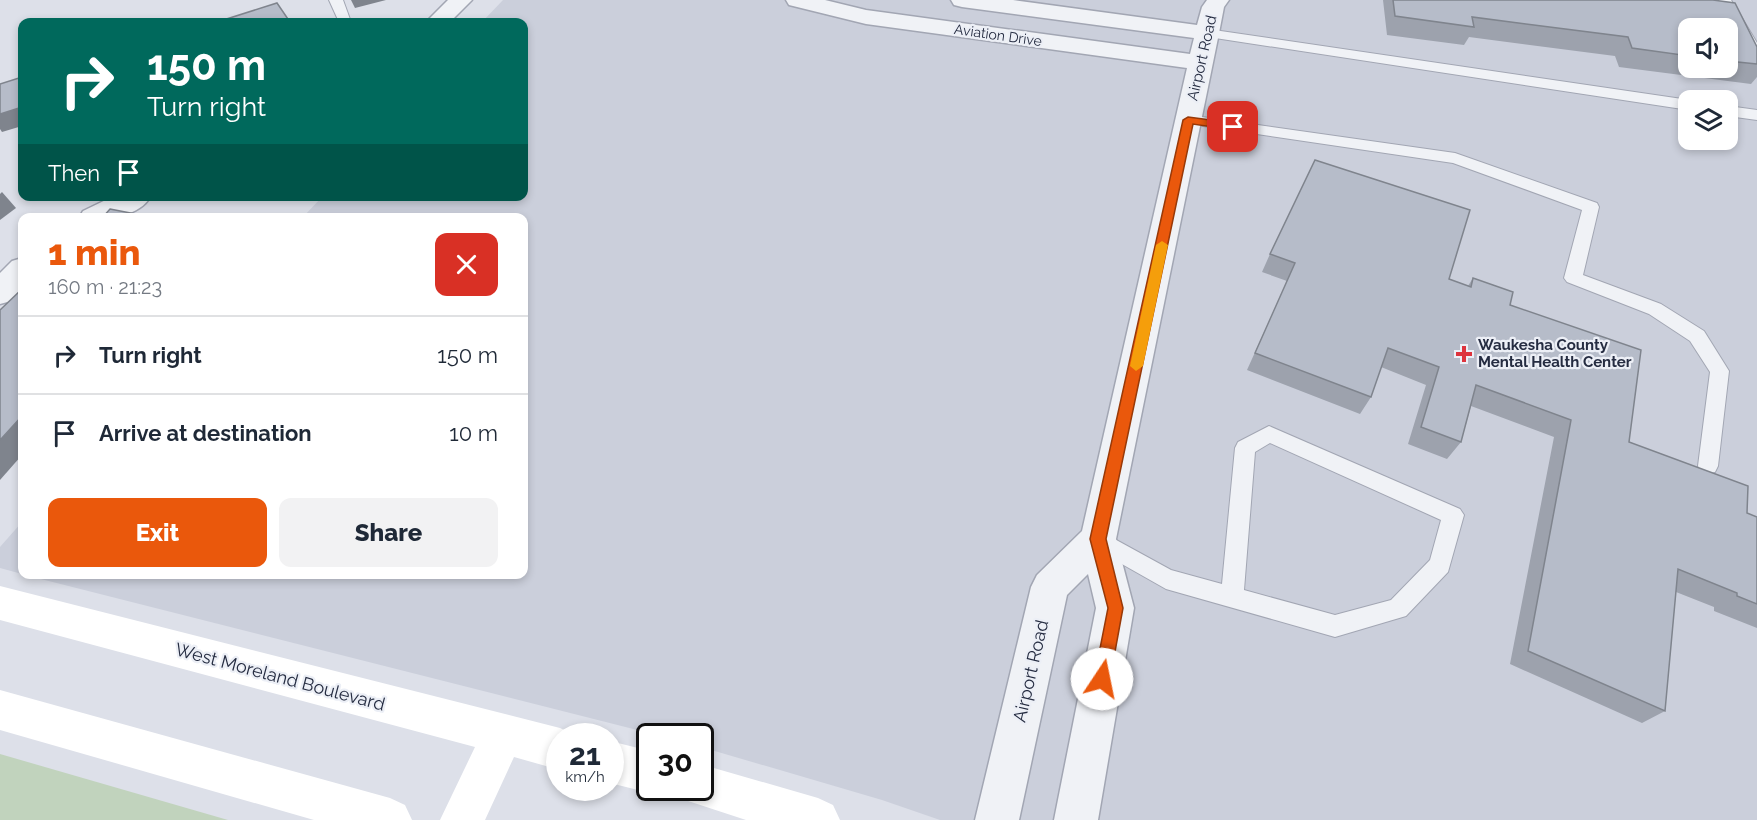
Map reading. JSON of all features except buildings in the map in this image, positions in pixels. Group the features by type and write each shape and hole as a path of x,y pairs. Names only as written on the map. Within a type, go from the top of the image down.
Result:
{"street":[{"path":"441,18 461,0"},
{"name":"Aviation Drive","path":"797,0 866,17 927,17 1201,63"},
{"name":"Aviation Drive","path":"962,0 1207,33"},
{"name":"Airport Road","path":"1076,820 1116,608 1098,539 1207,33 1218,0"},
{"path":"103,213 128,201"},
{"path":"1,291 18,272"},
{"name":"Airport Road","path":"997,820 1050,587 1098,539"},
{"name":"West Moreland Boulevard","path":"0,603 546,746"},
{"path":"0,710 390,820"},
{"path":"462,820 503,735"},
{"path":"714,789 818,820"}],"lane":[{"path":"336,0 343,18"},
{"path":"1724,0 1757,54"},
{"path":"1207,33 1678,103"},
{"path":"1738,112 1757,115"},
{"path":"1188,120 1455,158 1591,207 1573,278 1655,309 1697,336 1720,371 1708,466"},
{"path":"1098,539 1166,579 1335,626 1398,609 1440,565 1453,515 1269,434 1245,448 1232,597"}],"shaded area":[{"path":"503,0 1757,0 1757,820 940,820 882,800 714,751 714,723 636,723 636,730 624,727 624,723 610,723 41,579 528,579 528,213 307,213 318,201 528,201 528,18 486,18"},
{"path":"18,527 18,573 0,568 0,547"}],"green space":[{"path":"0,754 228,820 0,820"}],"slow traffic":[{"path":"1136,366 1162,245"}],"place":[{"name":"Waukesha County Mental Health Center","path":"1464,354"}],"route":[{"path":"1102,679 1116,608 1098,539 1188,120 1233,127"}]}
